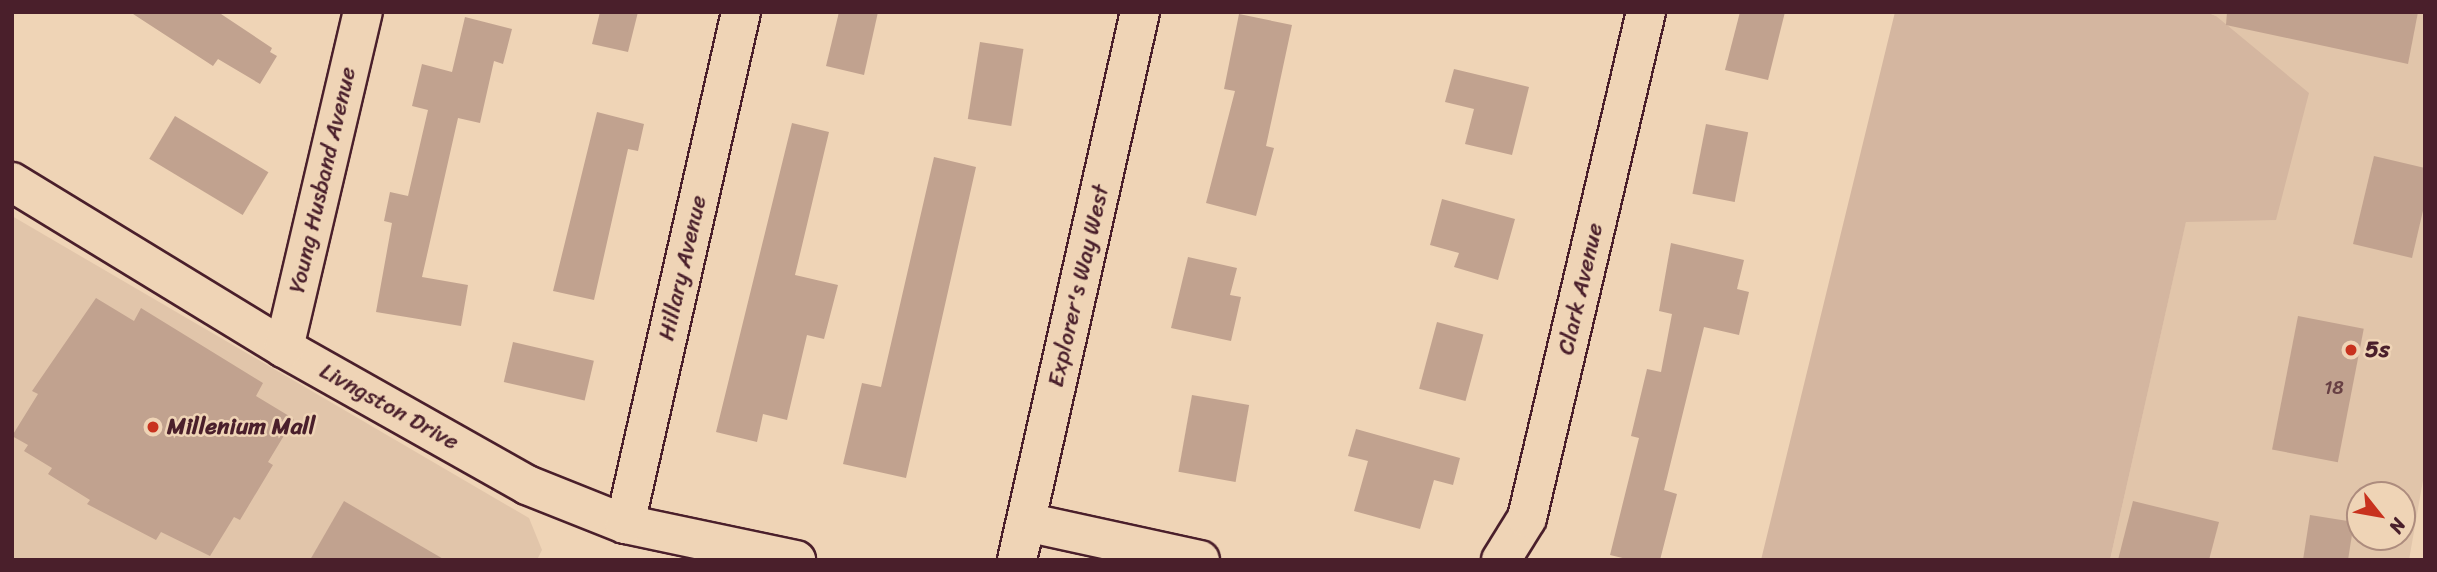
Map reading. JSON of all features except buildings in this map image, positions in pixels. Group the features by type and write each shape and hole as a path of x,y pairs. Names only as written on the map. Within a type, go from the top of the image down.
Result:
{"street":[{"name":"Young Husband Avenue","path":"284,348 363,12"},
{"name":"Hillary Avenue","path":"625,524 741,12"},
{"name":"Explorer's Way West","path":"1017,560 1140,12"},
{"name":"Clark Avenue","path":"1501,560 1527,518 1646,12"},
{"name":"Livngston Drive","path":"12,182 284,348 527,485 625,524 796,560"},
{"path":"1026,522 1200,560"}],"shaded area":[{"path":"1895,12 2206,12 2216,16 2309,93 2276,220 2186,222 2110,560 1761,560"},
{"path":"2206,12 2425,12 2425,469 2416,520 2416,481 2346,481 2346,551 2411,551 2409,560 2110,560 2186,221 2216,16"},
{"path":"12,216 529,518 542,550 537,560 12,560"}],"place":[{"name":"5s","path":"2351,350"},
{"name":"Millenium Mall","path":"153,427"}]}
